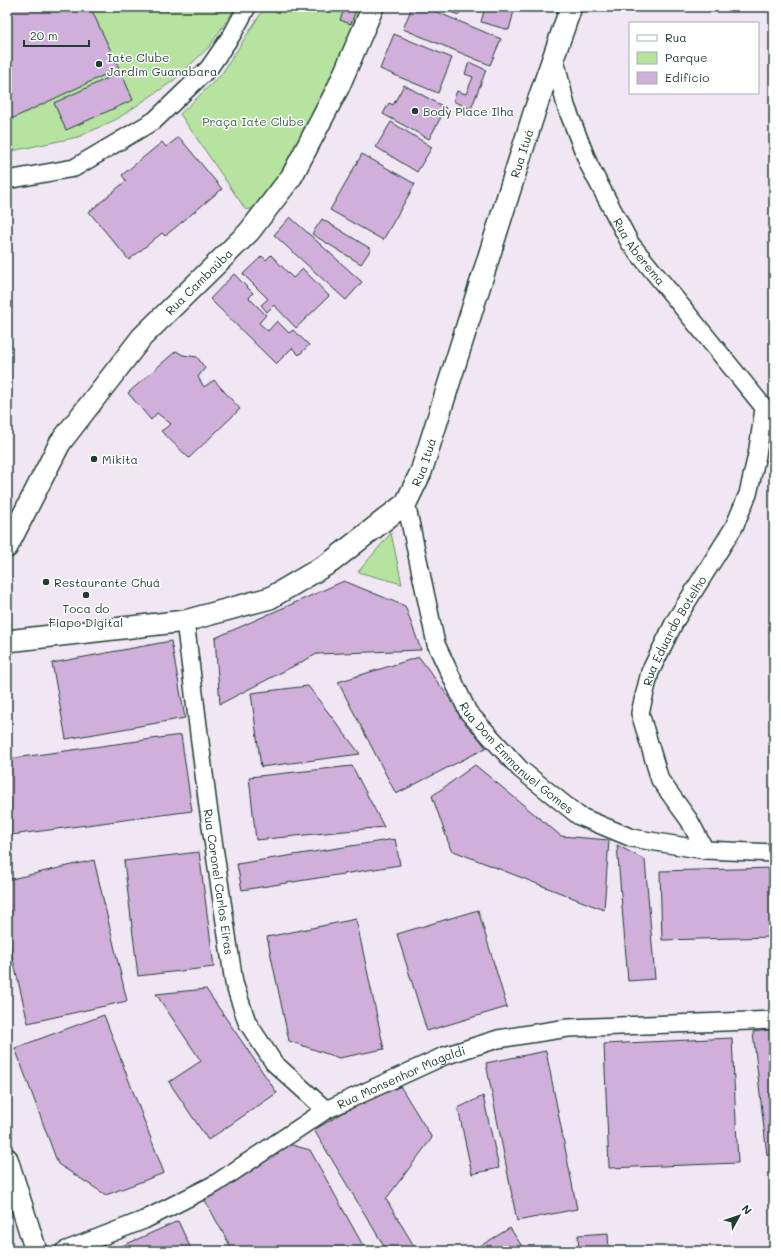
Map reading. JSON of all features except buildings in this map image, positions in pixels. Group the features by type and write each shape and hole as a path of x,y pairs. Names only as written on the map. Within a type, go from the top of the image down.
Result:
{"street":[{"path":"7,180 74,168 155,120 209,68 233,33 247,7"},
{"name":"Rua Cambaúba","path":"7,547 60,443 142,336 249,232 292,176 338,88 373,7"},
{"name":"Rua Ituá","path":"7,641 185,621 270,598 331,562 406,503 421,472 532,118 570,7"},
{"name":"Rua Aberema","path":"554,55 566,106 589,165 630,242 769,414"},
{"name":"Rua Eduardo Botelho","path":"705,850 689,820 660,780 640,713 650,672 675,622 734,527 748,494 769,414"},
{"name":"Rua Dom Emmanuel Gomes","path":"406,503 436,644 468,712 520,768 579,816 632,838 705,850 774,853"},
{"name":"Rua Coronel Carlos Eiras","path":"185,621 208,806 234,983 247,1022 274,1063 326,1110"},
{"name":"Rua Monsenhor Magaldi","path":"64,1251 144,1220 215,1184 326,1110 444,1056 498,1039 568,1028 774,1020"},
{"path":"7,1159 36,1251"}],"green space":[{"name":"Iate Clube Jardim Guanabara","path":"7,7 236,7 209,47 173,81 117,119 78,137 7,152"},
{"name":"Praça Iate Clube","path":"265,7 360,7 327,99 267,205 246,210 180,114 221,75"},
{"path":"391,533 402,584 358,572"}],"place":[{"name":"Iate Clube Jardim Guanabara","path":"99,64"},
{"name":"Body Place Ilha","path":"415,111"},
{"name":"Mikita","path":"94,459"},
{"name":"Restaurante Chuá","path":"46,582"},
{"name":"Toca do Fiapo Digital","path":"86,595"}]}
